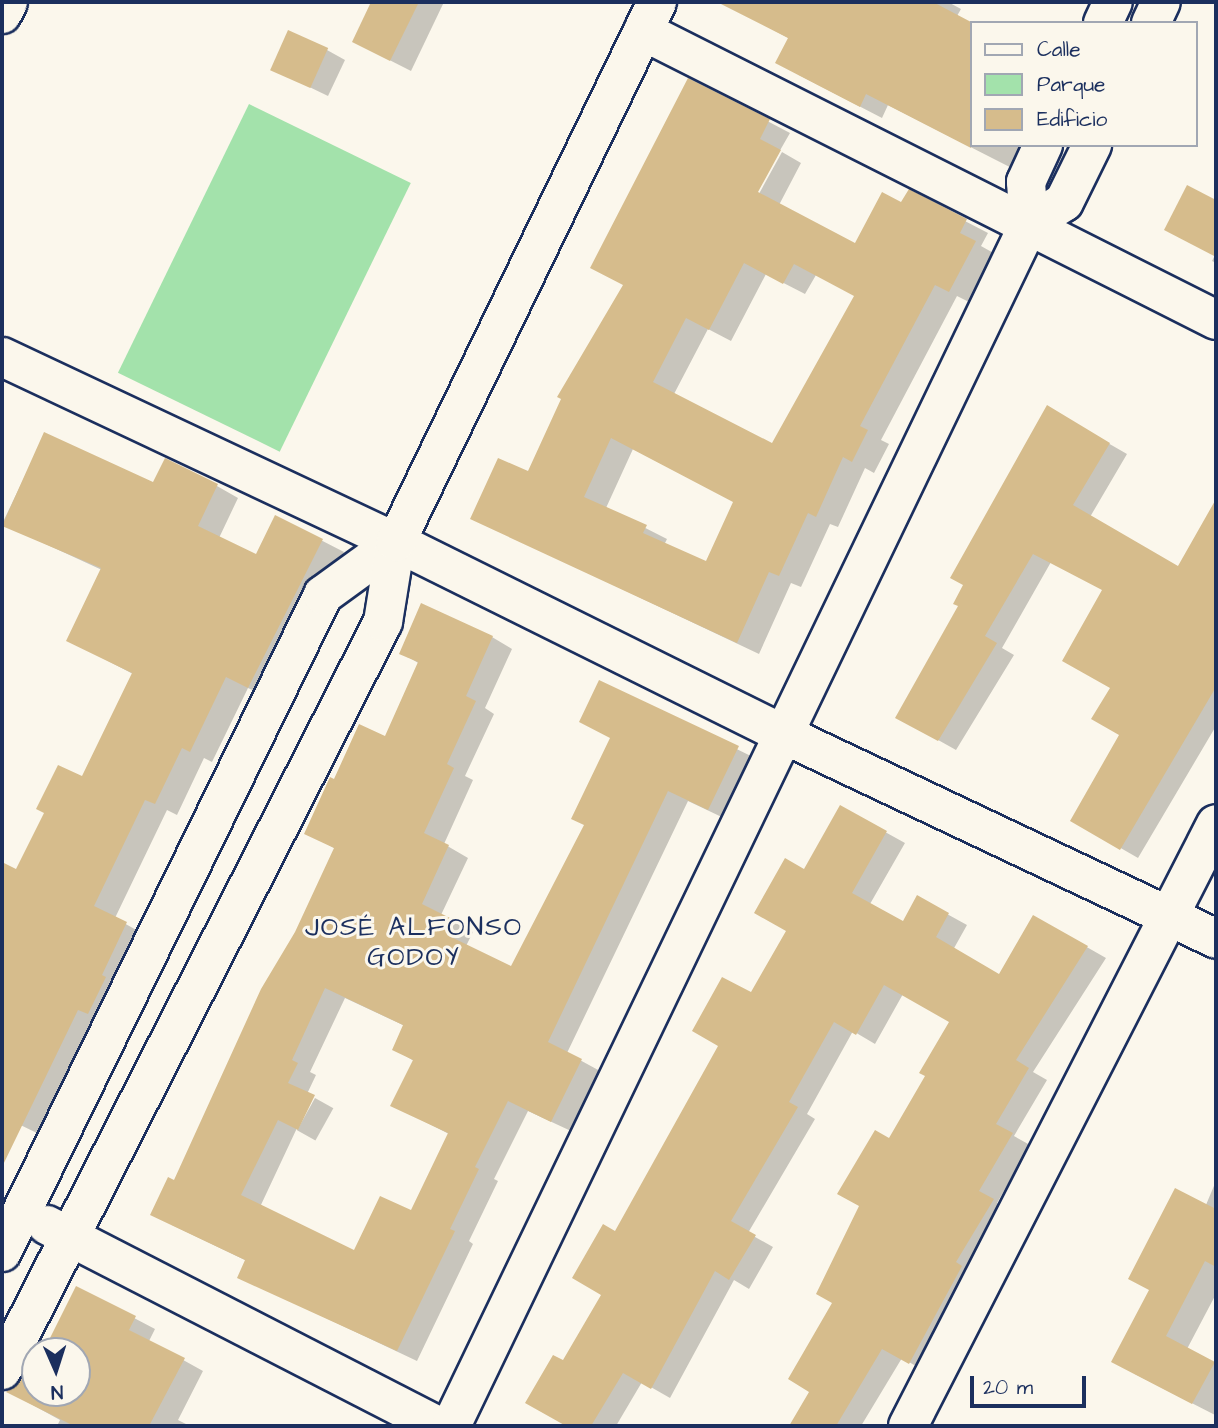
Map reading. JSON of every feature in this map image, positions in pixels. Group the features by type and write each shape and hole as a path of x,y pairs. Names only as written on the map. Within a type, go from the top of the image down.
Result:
{"street":[{"path":"2,14 8,2"},
{"path":"1104,21 1113,2"},
{"path":"1152,21 1161,2"},
{"path":"2,1370 383,622 396,542 650,16 1029,224 1216,320"},
{"path":"451,1426 1029,224 1026,182 1043,147"},
{"path":"1029,224 1064,201 1091,147"},
{"path":"2,357 396,542 783,734 1216,939"},
{"path":"2,1252 12,1208 323,594 396,542"},
{"path":"908,1426 1216,824"},
{"path":"12,1208 438,1426"}],"green space":[{"path":"249,104 411,183 280,452 118,373"}],"building":[{"path":"371,2 419,2 390,61 352,42"},
{"path":"717,2 933,2 970,21 971,148 866,94 860,107 775,63 788,38"},
{"path":"288,30 328,48 310,88 270,70"},
{"path":"688,78 770,119 760,139 781,150 758,192 855,243 882,192 901,202 909,189 967,219 960,233 976,241 949,292 935,285 860,426 868,430 852,462 843,457 816,517 808,513 779,576 769,572 737,643 470,519 498,458 528,471 561,399 557,397 623,285 590,268","holes":["744,263 783,284 794,264 854,296 772,443 653,382 686,318 709,330","611,438 733,502 706,561 643,533 647,525 584,497"]},
{"path":"1187,185 1216,200 1216,257 1164,230"},
{"path":"1047,405 1110,443 1073,505 1178,566 1216,499 1216,687 1120,850 1070,821 1119,735 1091,719 1110,688 1062,661 1102,590 1033,554 985,636 997,643 938,741 895,718 958,606 953,604 963,585 950,578"},
{"path":"44,432 153,482 165,458 218,484 198,526 256,554 275,515 323,539 248,688 226,677 190,752 182,748 155,804 145,800 94,906 127,922 102,975 106,977 88,1014 78,1010 2,1167 2,862 16,869 44,813 36,809 58,765 82,776 132,673 66,641 101,568 2,526"},
{"path":"421,603 493,636 466,696 476,701 447,764 454,768 424,833 449,845 422,904 454,920 447,935 511,966 584,825 571,819 610,738 579,722 599,680 739,746 708,810 668,791 548,1042 582,1059 551,1122 508,1101 475,1167 479,1169 450,1229 455,1231 397,1351 237,1278 245,1260 150,1215 168,1177 174,1180 261,989 295,932 334,848 304,834 330,777 334,779 359,724 385,736 418,662 399,654","holes":["325,988 403,1025 392,1050 413,1060 390,1106 448,1133 411,1210 380,1196 354,1250 241,1195 278,1120 298,1130 315,1095 288,1083 298,1063 292,1060"]},
{"path":"840,805 887,831 852,893 903,921 917,895 949,913 936,937 999,974 1033,915 1088,946 1016,1060 1029,1068 996,1124 1013,1133 979,1191 994,1199 956,1262 962,1266 909,1364 882,1349 836,1426 789,1426 809,1392 788,1379 832,1303 816,1294 859,1206 837,1194 875,1130 889,1138 925,1076 919,1073 949,1022 884,985 856,1035 834,1022 789,1102 798,1107 731,1221 756,1235 729,1280 715,1271 651,1389 623,1373 591,1426 566,1426 525,1403 553,1355 563,1360 601,1295 572,1278 603,1224 615,1231 718,1046 692,1031 722,977 751,992 786,931 754,913 785,858 804,869"},
{"path":"1175,1188 1216,1209 1216,1267 1205,1261 1166,1336 1215,1362 1192,1404 1111,1362 1149,1290 1128,1279"},
{"path":"76,1286 136,1316 129,1330 185,1358 149,1426 74,1426 36,1407 91,1407 91,1337 50,1337"},
{"path":"21,1380 21,1400 6,1392"}],"district":[{"name":"JOSÉ ALFONSO GODOY","path":"414,943"}]}
